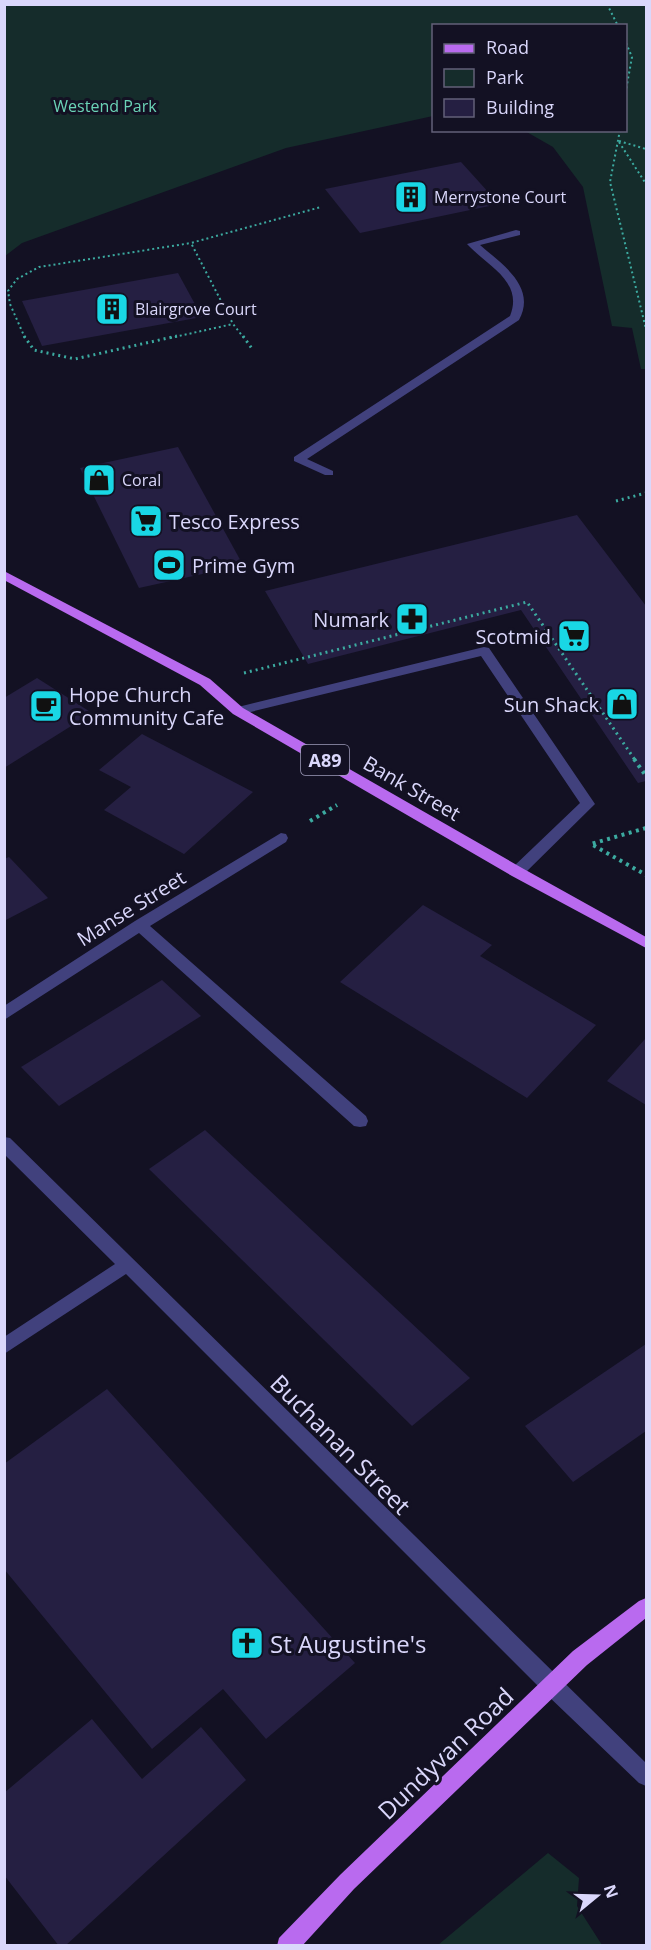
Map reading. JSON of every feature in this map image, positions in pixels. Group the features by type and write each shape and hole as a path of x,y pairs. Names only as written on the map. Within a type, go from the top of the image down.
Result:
{"main road":[{"name":"Bank Street","path":"4,575 205,682 238,711 370,785 517,872 646,943"},
{"name":"Dundyvan Road","path":"287,1946 347,1882 580,1658 646,1606"}],"street":[{"path":"329,473 297,459 515,318 521,308 520,293 511,279 472,244 516,233"},
{"path":"238,711 484,651 588,804 517,872"},
{"name":"Manse Street","path":"4,1014 140,925 281,838"},
{"path":"140,925 360,1121"},
{"name":"Buchanan Street","path":"4,1143 552,1686 646,1776"},
{"path":"4,1347 126,1265"}],"path":[{"path":"607,4 617,24"},
{"path":"627,44 632,57 627,84"},
{"path":"620,132 610,182 646,329"},
{"path":"619,141 646,149"},
{"path":"619,141 646,184"},
{"path":"233,324 75,359 34,350 26,341 10,304 8,291 17,279 39,267 190,243 321,207"},
{"path":"190,243 233,324 253,350"},
{"path":"616,501 646,493"},
{"path":"281,838 370,785"},
{"path":"646,828 591,844 646,876"}],"green space":[{"name":"Westend Park","path":"5,4 646,5 646,369 641,369 632,328 612,326 583,187 553,147 527,132 627,132 627,24 432,24 432,116 286,148 22,243 5,256"},
{"path":"548,1853 579,1878 577,1906 602,1945 438,1945"}],"building":[{"name":"Merrystone Court","path":"461,162 499,204 360,233 325,189"},
{"name":"Blairgrove Court","path":"178,273 202,317 42,346 22,301"},
{"path":"178,447 243,565 139,588 80,468"},
{"path":"577,515 646,606 646,781 638,783 521,610 308,664 265,591"},
{"path":"37,678 92,713 4,768 4,698"},
{"path":"142,734 253,792 184,854 104,810 131,787 99,770"},
{"path":"9,857 48,898 4,921 4,859"},
{"path":"423,905 492,945 480,956 596,1025 527,1098 340,982"},
{"path":"162,980 201,1016 59,1106 21,1067"},
{"path":"646,1038 646,1105 607,1081"},
{"path":"205,1130 470,1378 412,1426 149,1169"},
{"path":"646,1344 646,1431 573,1482 525,1426"},
{"path":"107,1389 355,1663 266,1739 223,1689 152,1749 4,1569 4,1464"},
{"path":"92,1719 142,1779 201,1727 246,1780 65,1946 59,1946 4,1875 4,1793"}],"place":[{"name":"Merrystone Court","path":"411,197"},
{"name":"Blairgrove Court","path":"112,309"},
{"name":"Coral","path":"99,480"},
{"name":"Tesco Express","path":"146,521"},
{"name":"Prime Gym","path":"169,565"},
{"name":"Numark","path":"412,619"},
{"name":"Scotmid","path":"574,636"},
{"name":"Sun Shack","path":"622,704"},
{"name":"Hope Church Community Cafe","path":"46,706"},
{"name":"St Augustine's","path":"247,1643"}]}
